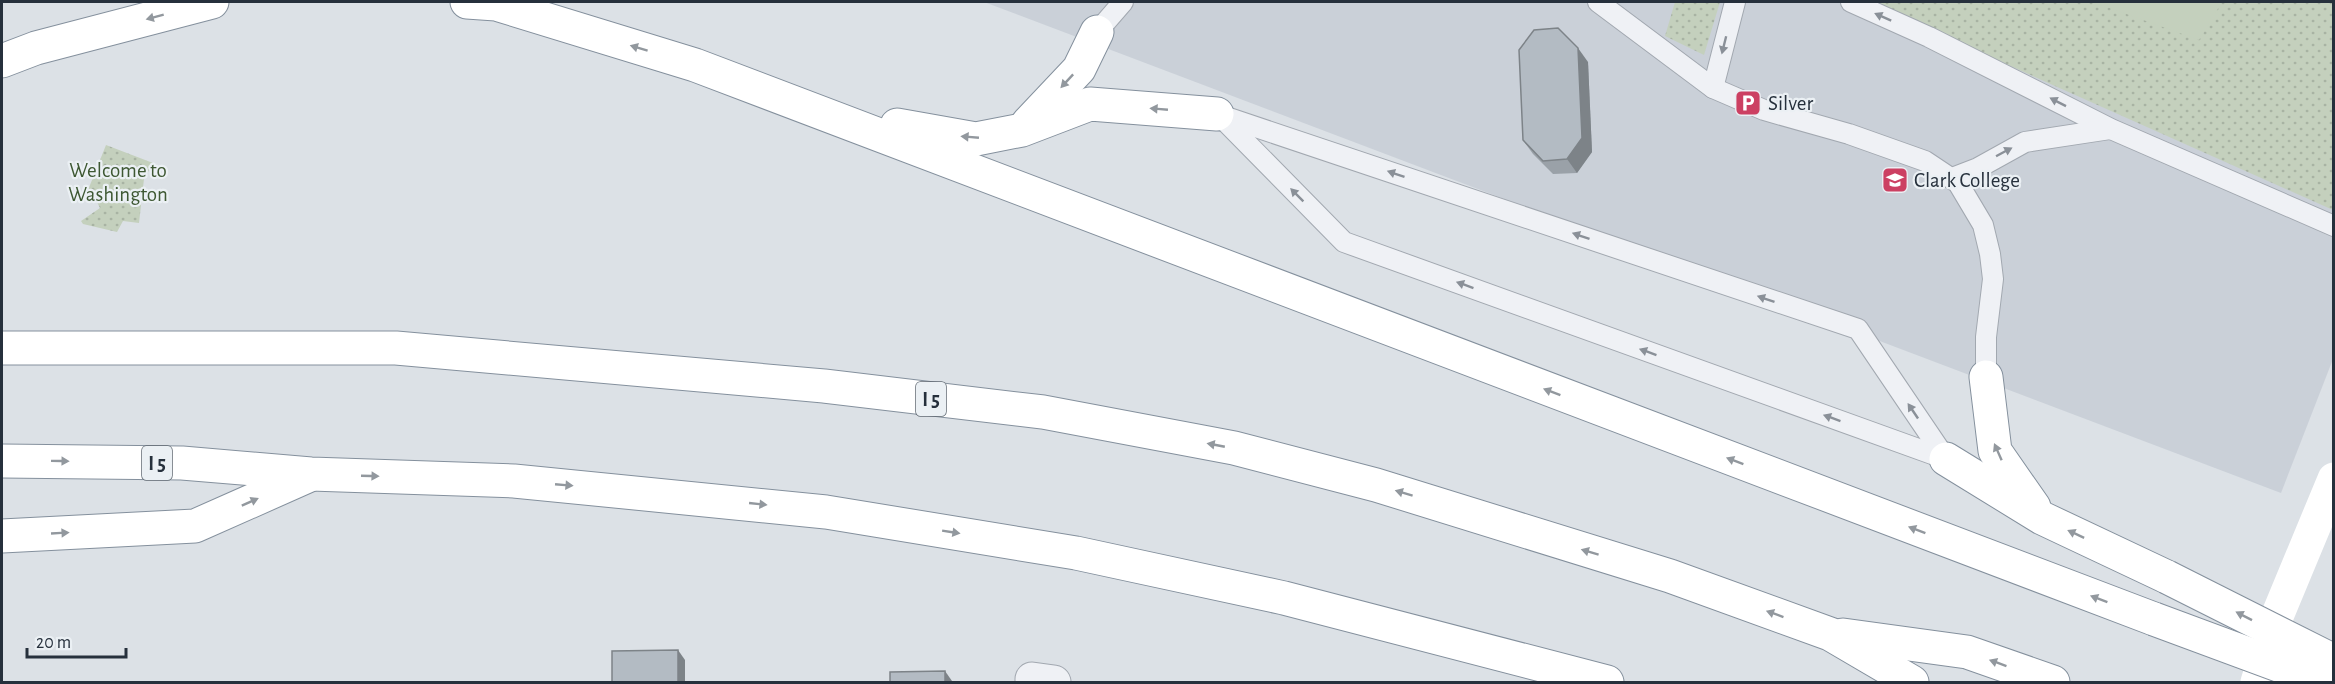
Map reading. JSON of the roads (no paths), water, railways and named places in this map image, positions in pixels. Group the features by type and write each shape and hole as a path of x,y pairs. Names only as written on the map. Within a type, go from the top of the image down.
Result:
{"main road":[{"path":"2,61 36,48 212,2"},
{"path":"467,2 496,4 695,65 2324,682"},
{"path":"1022,130 1078,69 1097,32"},
{"path":"820,111 976,139 1022,130 1090,104 1217,114"},
{"name":"I 5","path":"2,348 396,348 824,386 1042,412 1234,448 1376,485 1670,576 1830,634 1912,682"},
{"path":"1986,377 1995,451 2042,518"},
{"path":"1946,459 2042,518 2167,577 2334,661"},
{"name":"I 5","path":"2,461 182,463 311,474 514,481 826,512 1077,553 1284,598 1486,653 1606,682"},
{"path":"2,536 195,526 311,474"},
{"path":"2258,682 2278,615 2334,479"},
{"path":"1830,634 1967,652 2054,682"},
{"path":"1486,653 1532,682"}],"lane":[{"path":"1097,32 1123,2"},
{"path":"1598,2 1713,88 1764,110 1849,135 1925,161 1958,183 1983,225 1990,254 1993,279 1986,337 1986,377"},
{"path":"1713,88 1735,2"},
{"path":"1851,2 1929,37 2111,129 2334,226"},
{"path":"1217,114 1344,242 1946,459"},
{"path":"1217,114 1857,330 1946,459"},
{"path":"1952,178 1978,168 2025,142 2111,129"}],"place":[{"name":"Silver","path":"1748,103"},
{"name":"Clark College","path":"1895,180"}],"park label":[{"name":"Welcome to Washington","path":"118,182"}]}
